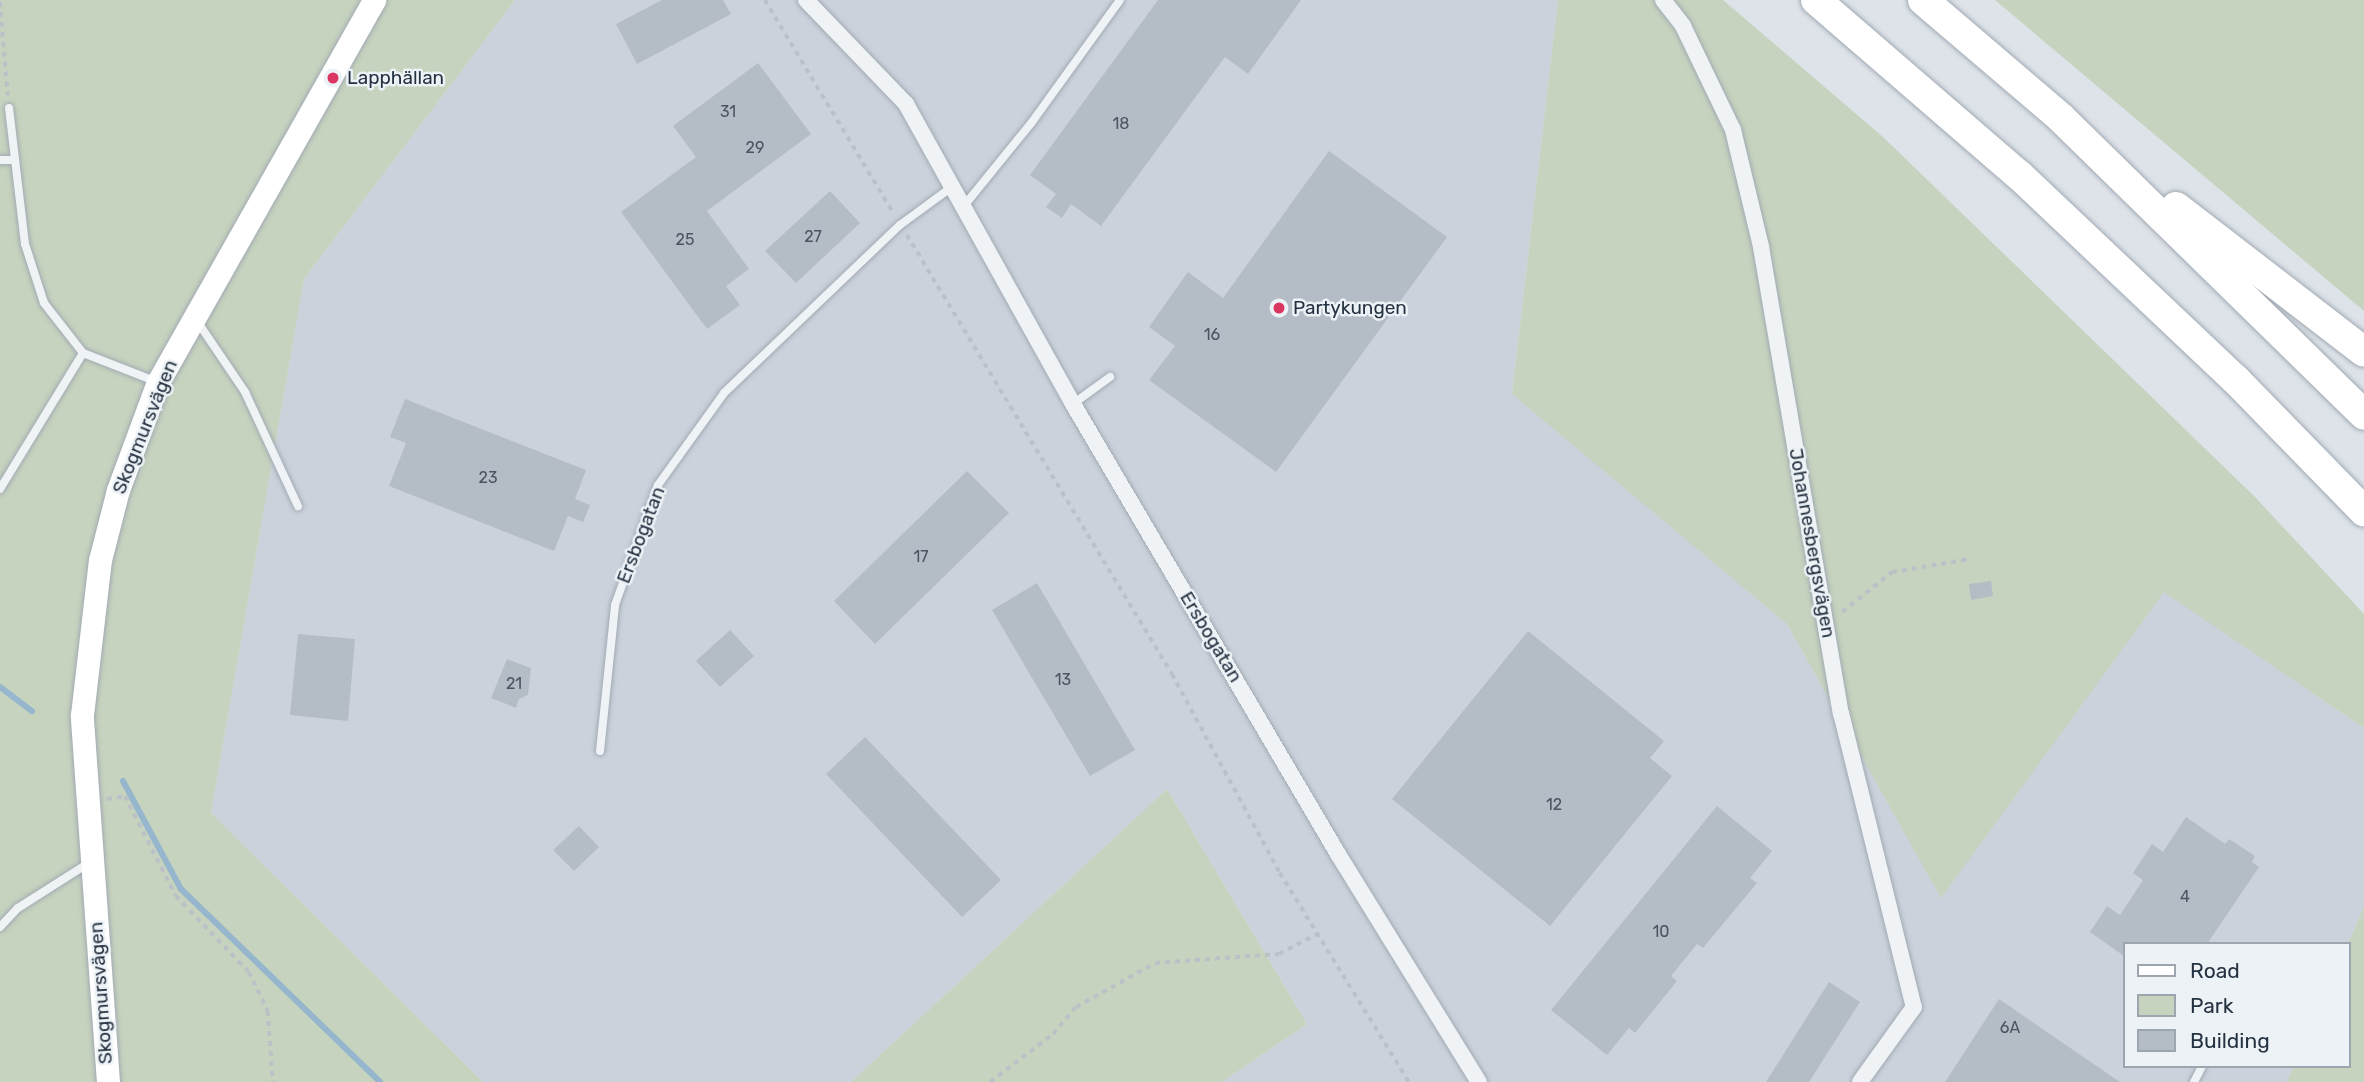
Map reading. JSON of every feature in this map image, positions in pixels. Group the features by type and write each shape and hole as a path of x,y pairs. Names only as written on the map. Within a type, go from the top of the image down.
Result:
{"highway":[{"path":"1816,0 2020,176 2235,379 2364,510"},
{"path":"1923,0 2061,118 2364,352"},
{"path":"2061,118 2364,415"}],"street":[{"name":"Skogmursvägen","path":"108,1082 82,715 100,560 118,490 158,382 374,0"},
{"name":"Ersbogatan","path":"806,0 906,104 1073,404 1338,854 1479,1082"},
{"name":"Johannesbergsvägen","path":"1663,0 1683,26 1732,130 1761,247 1826,623 1860,793 1914,1007 1860,1082"}],"lane":[{"path":"963,207 1032,122 1120,0"},
{"path":"9,108 33,275 56,321 83,353 158,382"},
{"path":"0,160 15,160"},
{"name":"Ersbogatan","path":"600,751 615,604 657,485 724,393 900,225 952,187"},
{"path":"194,316 245,392 298,506"},
{"path":"0,489 83,353"},
{"path":"1073,404 1110,377"},
{"path":"0,927 18,908 91,861"}],"path":[{"path":"765,0 1171,674 1317,934 1409,1082"},
{"path":"0,2 9,108"},
{"path":"1826,623 1892,572 1970,559"},
{"path":"87,802 125,796 176,896 249,972 268,1011 273,1082"},
{"path":"990,1082 1053,1034 1076,1007 1155,963 1279,954 1317,934"}],"shaded area":[{"path":"515,0 1558,0 1512,393 1787,624 1941,897 2164,591 2364,728 2364,906 2349,942 2122,942 2122,1068 2293,1068 2287,1082 1222,1082 1307,1024 1167,789 851,1082 483,1082 211,813 304,279"}],"green space":[{"path":"0,0 515,0 304,279 211,813 483,1082 0,1082"},
{"path":"1558,0 1723,0 1883,137 2254,496 2364,614 2364,728 2164,592 1941,898 1787,624 1512,394"},
{"path":"1995,0 2364,0 2364,311"},
{"path":"1167,789 1307,1024 1222,1082 851,1082"},
{"path":"2364,906 2364,1082 2287,1082 2293,1068 2350,1068 2349,942"}],"building":[{"path":"662,0 723,0 731,14 637,64 616,24"},
{"path":"1158,0 1301,0 1248,74 1225,57 1101,226 1071,204 1062,218 1046,207 1056,194 1030,175"},
{"path":"758,63 811,134 707,211 749,269 726,286 740,305 707,329 621,212 696,157 673,126"},
{"name":"Partykungen","path":"1329,151 1447,237 1276,472 1149,380 1175,346 1149,327 1188,272 1223,298"},
{"path":"830,191 860,223 796,283 765,251"},
{"path":"405,399 586,470 575,499 590,505 583,522 568,516 554,551 389,486 406,443 390,437"},
{"path":"967,471 1009,513 875,644 834,601"},
{"path":"1991,581 1993,596 1971,600 1969,584"},
{"path":"1037,583 1135,750 1090,776 992,610"},
{"path":"730,630 754,656 720,687 696,661"},
{"path":"1528,631 1664,741 1650,758 1672,776 1550,926 1392,799"},
{"path":"298,634 355,639 348,721 290,715"},
{"path":"507,659 531,668 528,695 519,699 516,708 491,698"},
{"path":"865,737 1001,880 962,917 826,774"},
{"path":"1717,806 1772,851 1750,878 1757,883 1703,948 1697,944 1671,976 1677,981 1635,1033 1629,1028 1607,1055 1551,1010"},
{"path":"2186,817 2225,844 2229,839 2255,856 2252,862 2259,867 2208,942 2122,942 2122,955 2090,932 2107,906 2120,915 2143,880 2133,873 2152,844 2163,852"},
{"path":"579,826 599,847 574,871 553,850"},
{"path":"1829,982 1860,1002 1809,1082 1766,1082"},
{"path":"1999,999 2120,1082 1945,1082"}],"waterway":[{"path":"0,687 32,711"},
{"path":"123,781 181,889 380,1082"}],"place":[{"name":"Lapphällan","path":"333,78"},
{"name":"Partykungen","path":"1279,308"}]}
